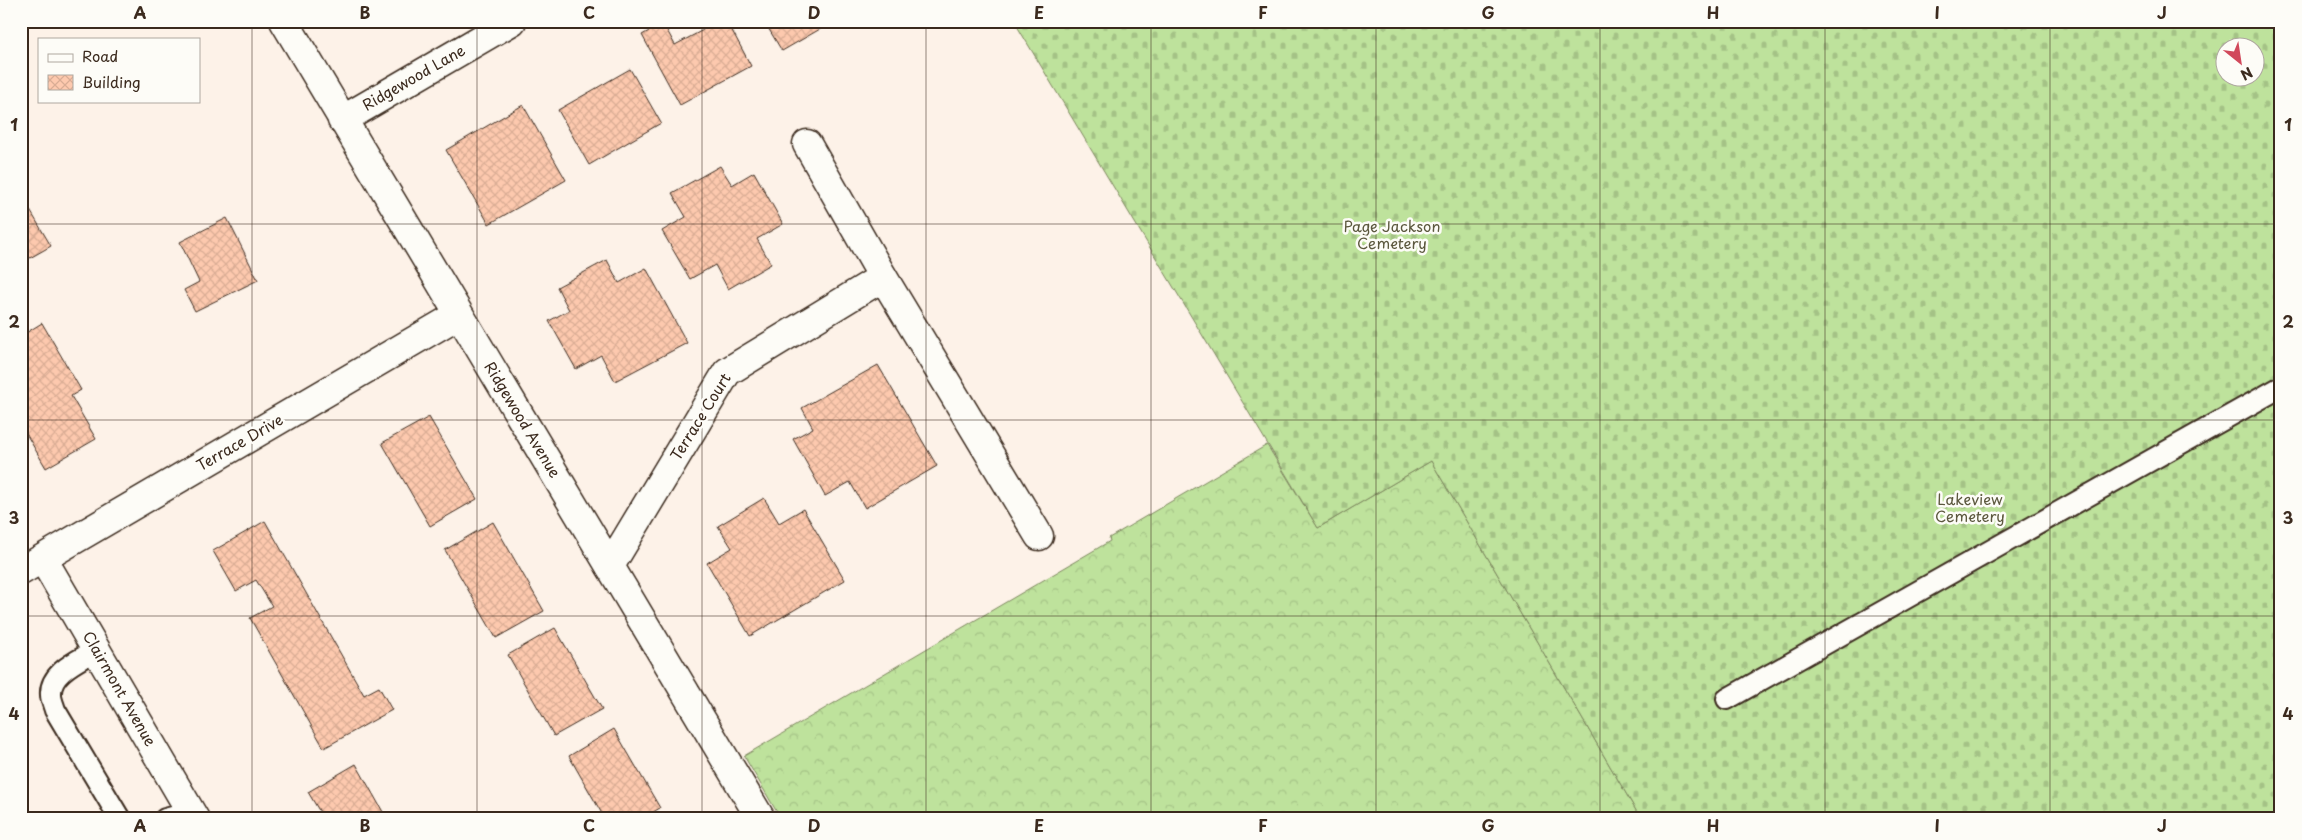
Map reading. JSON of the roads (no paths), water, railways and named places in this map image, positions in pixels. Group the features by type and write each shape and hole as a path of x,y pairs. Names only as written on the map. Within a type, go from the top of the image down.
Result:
{"street":[{"name":"Ridgewood Avenue","path":"284,21 761,819"},
{"name":"Ridgewood Lane","path":"342,120 512,21"},
{"path":"808,144 883,277 1039,536"},
{"name":"Terrace Court","path":"610,566 727,372 883,277"},
{"name":"Terrace Drive","path":"32,565 458,315"},
{"name":"Clairmont Avenue","path":"32,565 96,650 193,815"}],"lane":[{"path":"1727,699 2281,386"},
{"path":"96,650 62,672 53,682 51,695 56,710 120,819"},
{"path":"165,819 193,815"}],"park label":[{"name":"Page Jackson Cemetery","path":"1392,236"},
{"name":"Lakeview Cemetery","path":"1970,508"}]}
